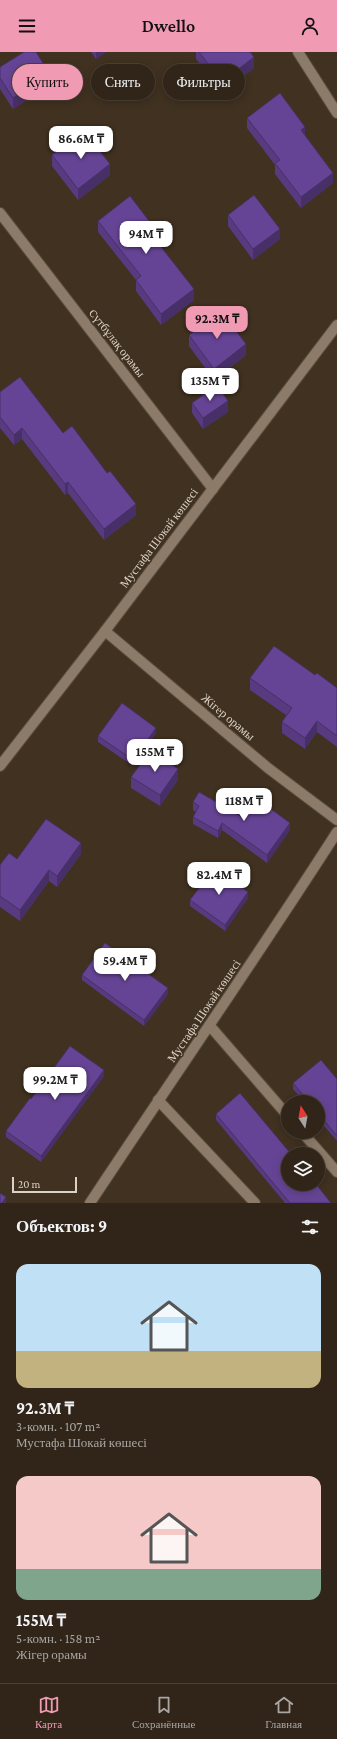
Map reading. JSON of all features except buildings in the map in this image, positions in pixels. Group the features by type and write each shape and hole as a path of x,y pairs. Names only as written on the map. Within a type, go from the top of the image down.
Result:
{"street":[{"path":"298,52 337,113"},
{"name":"Cүтбұлақ орамы","path":"0,213 213,489"},
{"name":"Мустафа Шокай көшесі","path":"0,766 105,631 337,325"},
{"name":"Жігер орамы","path":"105,631 268,768 337,820"},
{"name":"Мустафа Шокай көшесі","path":"90,1203 158,1100 210,1026 337,832"},
{"path":"210,1026 281,1108"},
{"path":"158,1100 255,1203"},
{"path":"308,1139 337,1172"}]}
